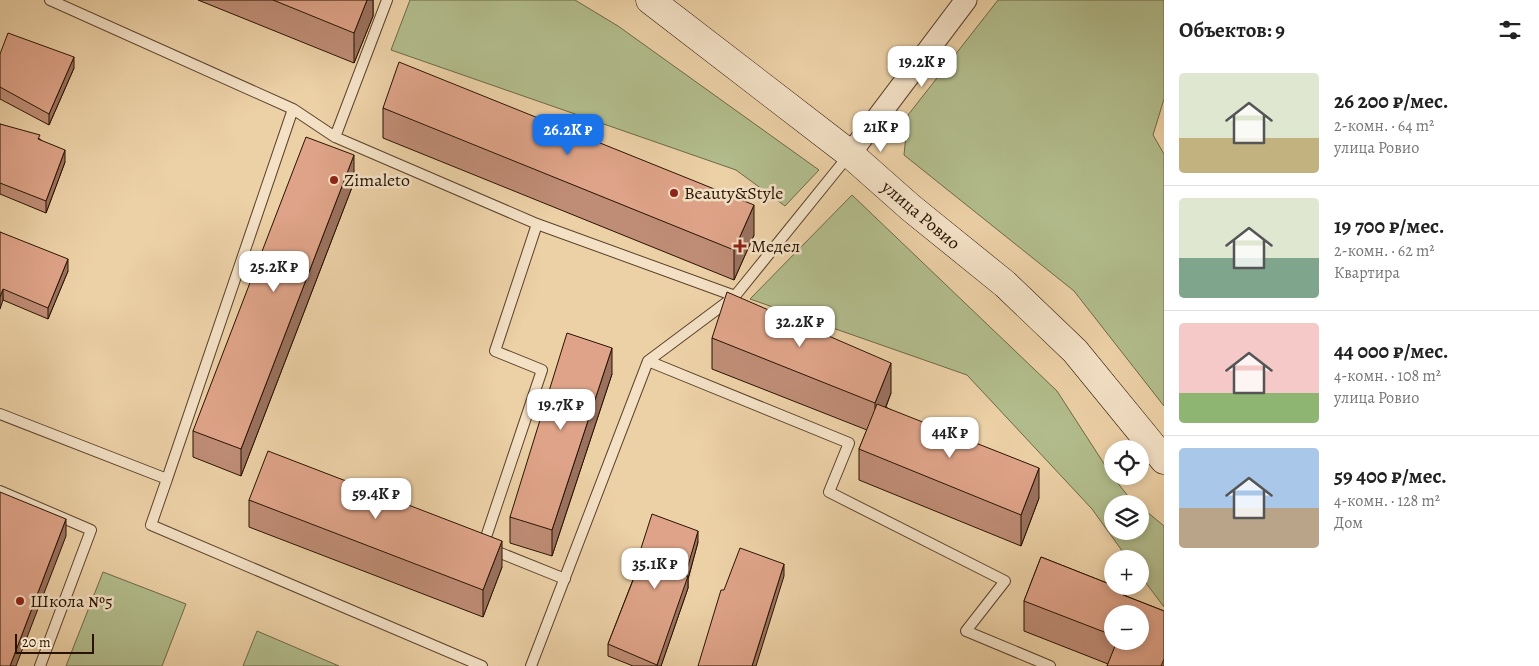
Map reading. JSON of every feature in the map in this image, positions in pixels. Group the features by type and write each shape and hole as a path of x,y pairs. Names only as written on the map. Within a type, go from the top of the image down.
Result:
{"main road":[{"name":"улица Ровио","path":"650,0 850,154 911,208 1005,284 1075,351 1164,460"}],"street":[{"path":"850,154 966,0"}],"lane":[{"path":"50,0 293,108 335,137 537,224 735,296"},
{"path":"335,137 386,0"},
{"path":"293,108 151,525 482,666"},
{"path":"531,666 648,362 735,296 850,154"},
{"path":"537,224 495,351 542,370 483,546 564,579"},
{"path":"648,362 849,443 829,492 1005,581 966,631 1050,666"},
{"path":"0,414 167,479"},
{"path":"0,491 91,530 40,666"}],"green space":[{"path":"410,0 575,0 618,26 819,170 785,206 736,170 391,50"},
{"path":"998,0 1164,0 1164,99 1153,135 1164,154 1164,406 1074,291 904,155 908,115"},
{"path":"852,195 1057,391 1104,464 1104,485 1119,485 1127,495 1104,495 1104,526 1092,509 967,375 750,299"},
{"path":"1149,514 1164,526 1164,607 1149,587 1149,550 1122,550 1114,540 1149,540"},
{"path":"103,572 186,604 162,666 66,666"},
{"path":"257,631 339,666 243,666"}],"building":[{"path":"273,0 367,0 354,33"},
{"path":"8,33 74,57 49,114 0,87 0,54"},
{"path":"399,62 754,205 734,250 383,108"},
{"path":"0,124 40,135 38,139 65,150 46,201 0,183"},
{"path":"306,137 354,155 241,449 193,431"},
{"path":"0,232 68,259 48,308 3,289 0,297"},
{"path":"727,292 891,363 875,403 712,338"},
{"path":"567,333 612,348 552,530 510,517"},
{"path":"877,404 1039,468 1021,515 859,449"},
{"path":"268,451 502,541 483,590 249,500"},
{"name":"Школа №5","path":"0,492 66,519 10,666 0,666"},
{"path":"652,514 698,531 685,576 688,576 657,665 608,644 639,565 636,564"},
{"path":"740,548 784,564 752,666 698,666 721,590 724,590"},
{"path":"1041,557 1104,582 1104,595 1123,595 1149,605 1104,605 1104,632 1024,601"},
{"path":"1149,605 1164,611 1164,659 1161,666 1107,666 1113,650 1149,650"}],"place":[{"name":"Zimaleto","path":"334,180"},
{"name":"Beauty&Style","path":"674,193"},
{"name":"Медел","path":"740,246"},
{"name":"Школа №5","path":"20,601"}]}
